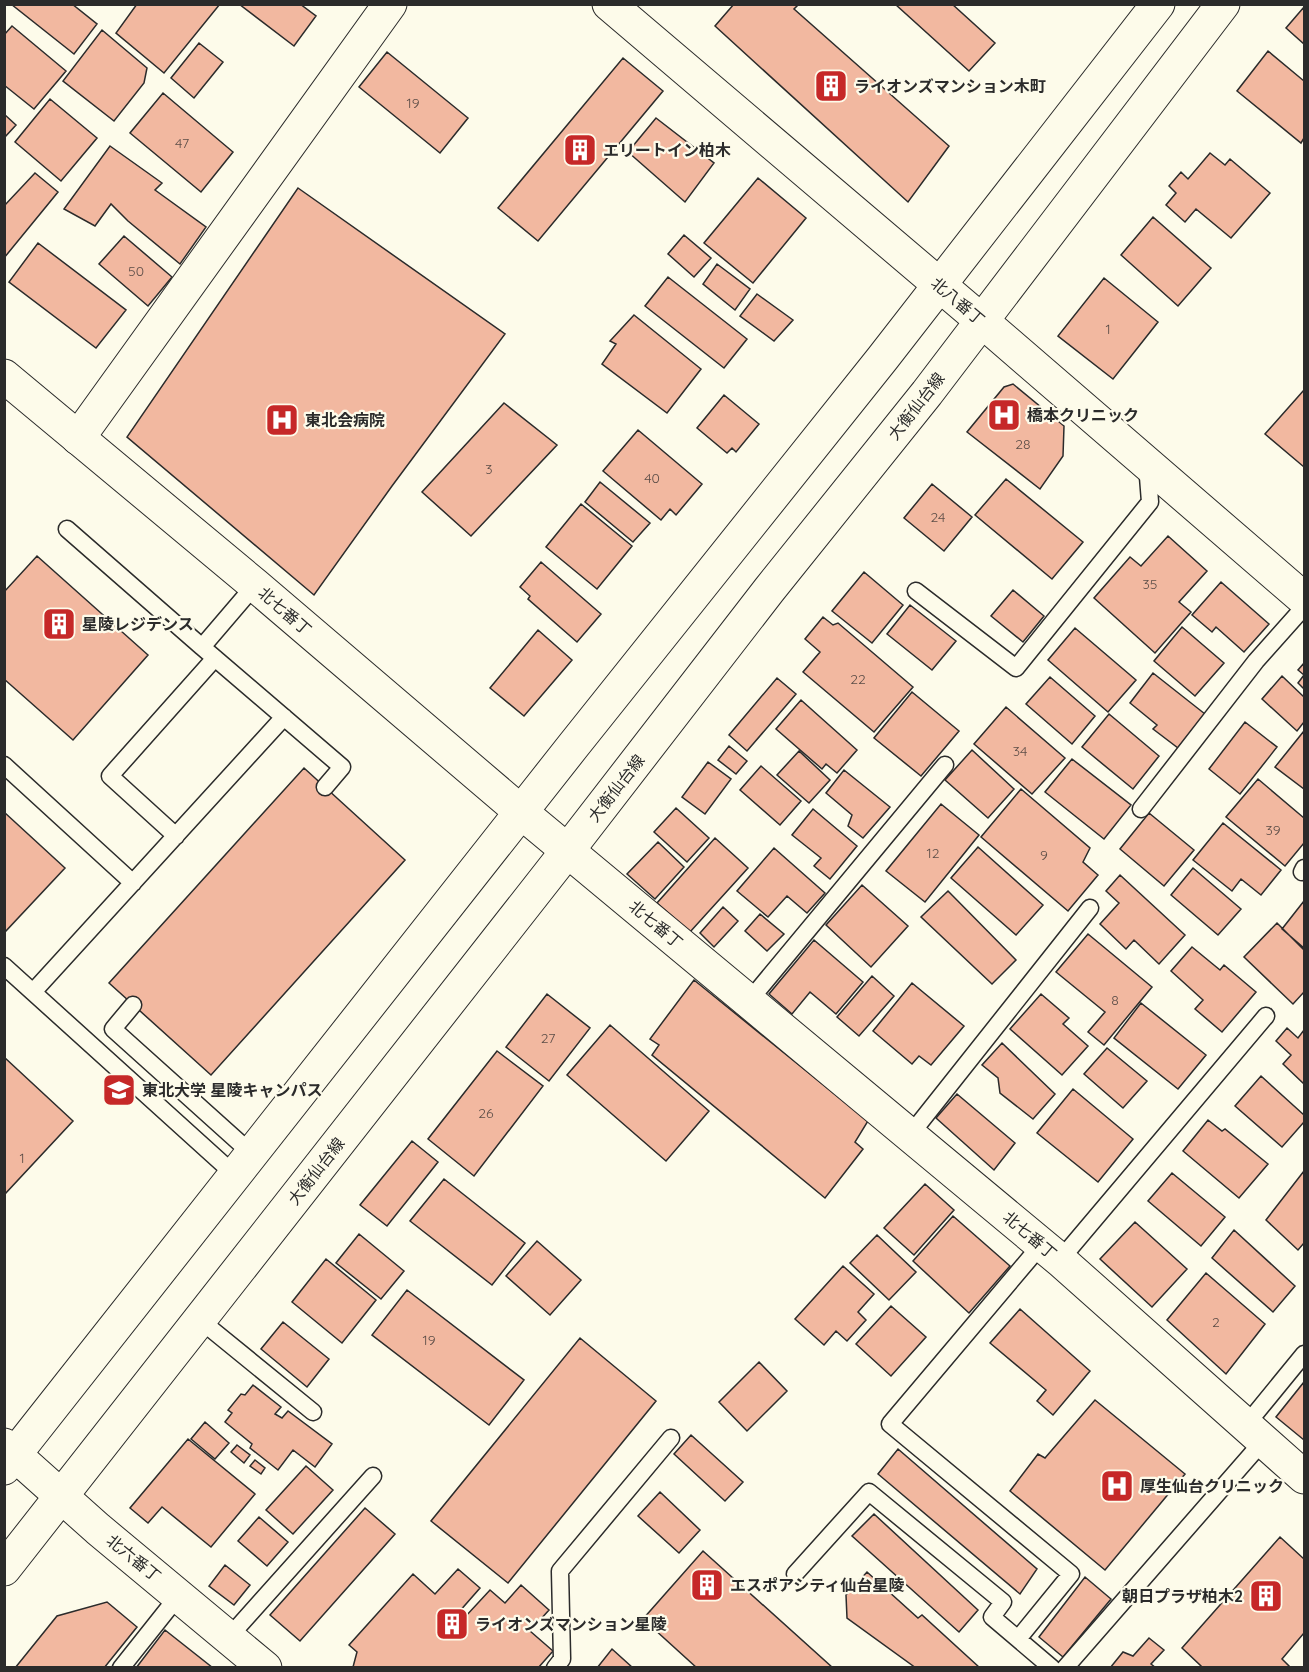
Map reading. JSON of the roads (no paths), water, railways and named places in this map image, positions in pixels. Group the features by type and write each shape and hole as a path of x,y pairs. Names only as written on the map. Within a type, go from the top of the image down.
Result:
{"main road":[{"path":"78,438 390,4"},
{"name":"北八番丁","path":"609,4 1305,599"},
{"path":"8,1456 244,1164 882,359 1158,4"},
{"name":"大衡仙台線","path":"4,1569 762,599 927,393 1223,4"},
{"name":"北七番丁","path":"4,376 255,585 521,812 1050,1253 1305,1477"},
{"name":"北六番丁","path":"8,1456 62,1496 265,1668"}],"lane":[{"path":"916,591 1016,668 1150,502 1147,462"},
{"path":"67,529 342,767 325,788"},
{"path":"176,836 110,776 209,652 255,585"},
{"path":"1141,809 1256,661 1305,607"},
{"path":"33,992 284,717"},
{"path":"4,765 133,883"},
{"path":"749,1001 945,765"},
{"path":"910,1135 1090,908"},
{"path":"4,966 244,1164"},
{"path":"133,1005 113,1029 244,1164"},
{"path":"1018,1639 1071,1574 890,1424 1266,1016"},
{"path":"200,1320 313,1412"},
{"path":"1065,1668 1255,1433 1305,1354"},
{"path":"555,1668 562,1659 560,1571 671,1438"},
{"path":"229,1637 373,1476"},
{"path":"795,1574 869,1492 1003,1602 992,1617 1052,1668"},
{"path":"120,1668 179,1595"}],"place":[{"name":"ライオンズマンション木町","path":"831,86"},
{"name":"エリートイン柏木","path":"580,150"},
{"name":"橋本クリニック","path":"1004,415"},
{"name":"東北会病院","path":"282,420"},
{"name":"星陵レジデンス","path":"59,624"},
{"name":"東北大学 星陵キャンパス","path":"119,1090"},
{"name":"厚生仙台クリニック","path":"1117,1486"},
{"name":"エスポアシティ仙台星陵","path":"707,1585"},
{"name":"朝日プラザ柏木2","path":"1266,1596"},
{"name":"ライオンズマンション星陵","path":"452,1624"}]}
